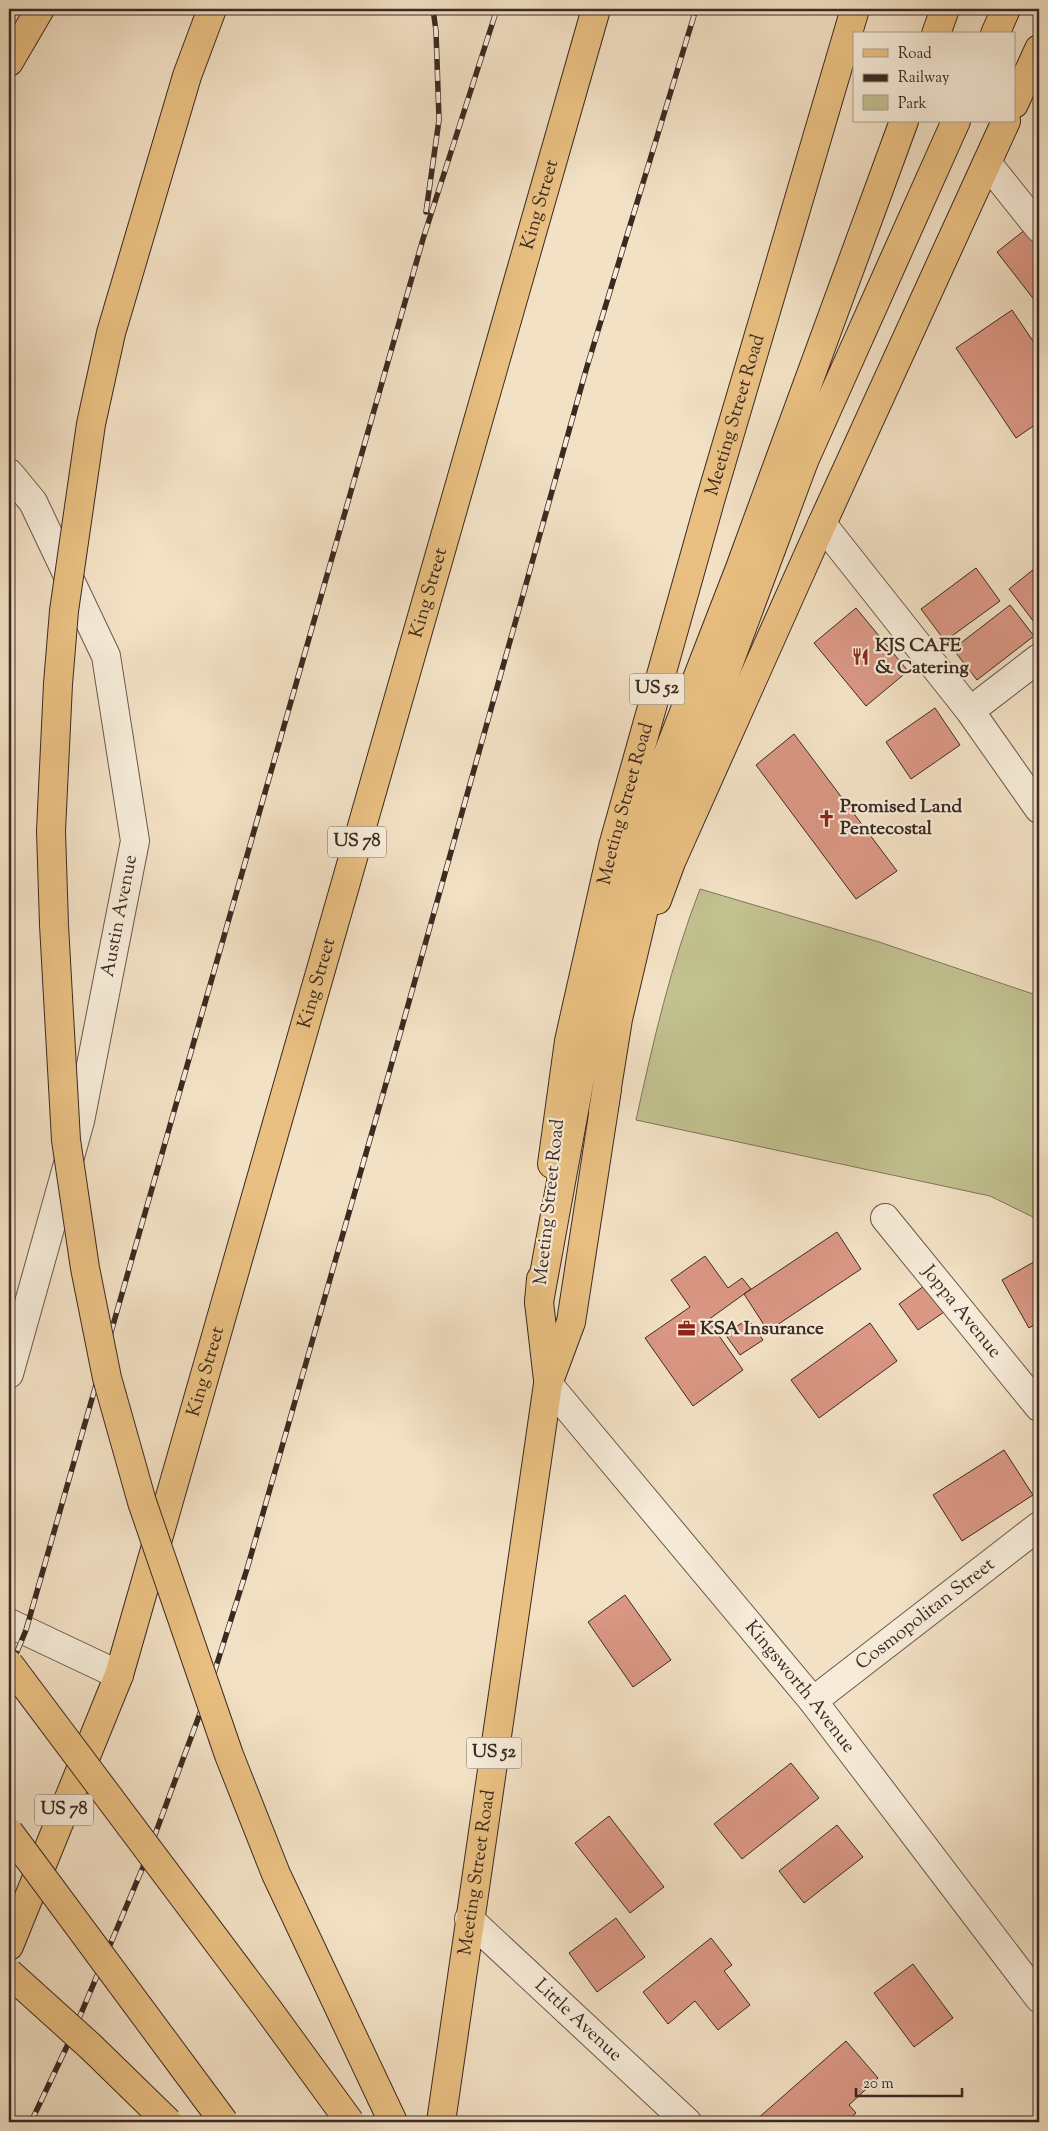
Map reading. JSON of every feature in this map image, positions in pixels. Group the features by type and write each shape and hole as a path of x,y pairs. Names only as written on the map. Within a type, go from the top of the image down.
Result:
{"main road":[{"path":"9,62 40,9"},
{"path":"212,9 184,86 111,333 91,424 64,612 58,684 51,831 54,924 66,1140 85,1268 107,1378 145,1511 229,1755 273,1864 393,2122"},
{"name":"King Street","path":"9,1946 119,1674 596,9"},
{"name":"Meeting Street Road","path":"548,1384 539,1302 548,1191 569,1041 613,846 713,492 855,9"},
{"path":"937,32 945,9"},
{"path":"996,32 1006,9"},
{"path":"1016,100 1039,49"},
{"path":"539,1302 594,1002 603,963 655,787 740,568 904,122"},
{"path":"603,1112 618,1019 646,900 663,840 804,461 956,122"},
{"name":"Meeting Street Road","path":"441,2122 548,1384 572,1322 603,1112 621,1021 635,970 658,897 675,854 822,524 1006,122"},
{"path":"9,1664 350,2122"},
{"path":"9,1832 224,2122"},
{"path":"9,1972 90,2046 168,2122"}],"street":[{"path":"987,163 1039,228"},
{"name":"Austin Avenue","path":"9,473 33,502 106,656 135,841 80,1121 9,1374"},
{"path":"822,524 970,711 1039,809"},
{"path":"970,711 1039,658"},
{"name":"Joppa Avenue","path":"885,1218 1039,1407"},
{"name":"Kingsworth Avenue","path":"548,1384 813,1701 1039,1998"},
{"name":"Cosmopolitan Street","path":"813,1701 1039,1526"},
{"path":"9,1623 119,1674"},
{"name":"Little Avenue","path":"470,1919 687,2122"}],"green space":[{"path":"700,889 879,942 1039,996 1039,1220 990,1196 636,1120 671,974"}],"building":[{"path":"1026,229 1039,246 1039,306 997,252"},
{"path":"1012,310 1039,350 1039,422 1016,438 956,348"},
{"path":"1039,565 1039,624 1037,626 1009,589"},
{"path":"976,568 1000,601 945,641 921,609"},
{"path":"1010,605 1034,636 977,680 953,649"},
{"name":"KJS CAFE & Catering","path":"856,608 908,671 866,706 814,643"},
{"path":"935,708 960,745 911,779 886,742"},
{"name":"Promised Land Pentecostal","path":"794,734 897,871 856,899 756,765"},
{"path":"837,1232 861,1269 768,1331 744,1294"},
{"name":"KSA Insurance","path":"705,1256 728,1288 742,1278 751,1289 708,1320 743,1370 693,1406 645,1338 690,1307 671,1280"},
{"path":"1039,1259 1039,1322 1029,1328 1002,1280"},
{"path":"924,1286 944,1312 918,1330 899,1304"},
{"path":"748,1319 763,1340 740,1355 725,1334"},
{"path":"870,1323 897,1361 819,1418 791,1380"},
{"path":"1004,1450 1033,1495 962,1541 933,1495"},
{"path":"625,1595 671,1660 633,1687 588,1622"},
{"path":"791,1763 819,1798 742,1859 714,1824"},
{"path":"609,1816 664,1887 630,1913 575,1843"},
{"path":"837,1825 863,1857 804,1903 779,1871"},
{"path":"616,1918 645,1957 597,1992 569,1953"},
{"path":"711,1938 732,1965 724,1971 750,2005 718,2030 695,2001 668,2024 643,1992"},
{"path":"913,1964 953,2018 914,2047 874,1993"},
{"path":"846,2041 878,2078 849,2105 856,2113 846,2122 759,2122 756,2120"}],"railway":[{"path":"426,212 439,120 436,31 433,9"},
{"path":"9,1671 26,1630 423,239 497,9"},
{"path":"31,2122 69,2042 143,1867 209,1689 247,1569 391,1066 586,370 696,9"}],"place":[{"name":"KJS CAFE & Catering","path":"861,657"},
{"name":"Promised Land Pentecostal","path":"826,818"},
{"name":"KSA Insurance","path":"686,1329"}]}
